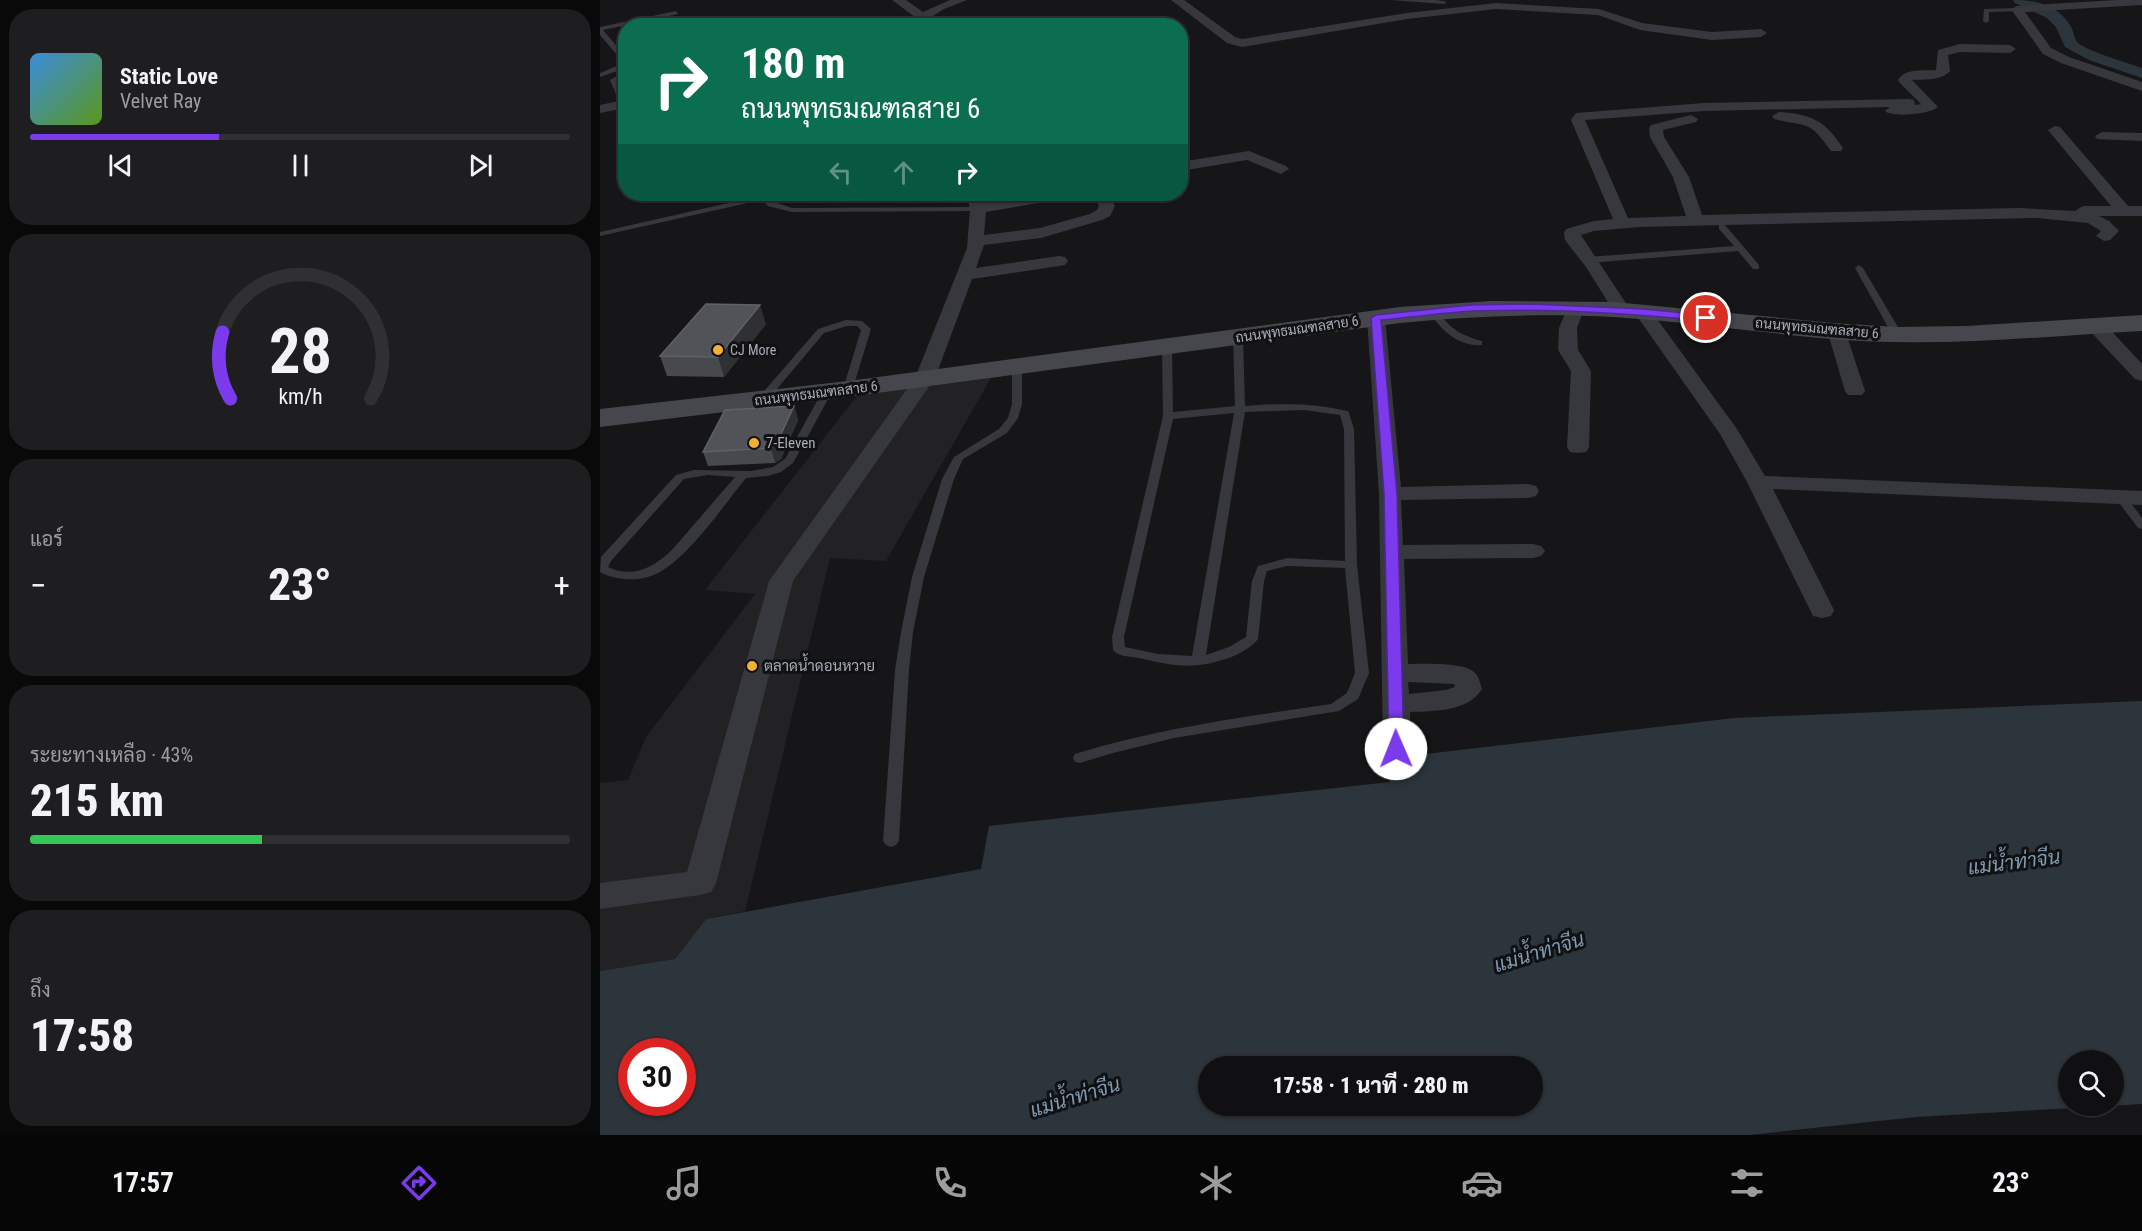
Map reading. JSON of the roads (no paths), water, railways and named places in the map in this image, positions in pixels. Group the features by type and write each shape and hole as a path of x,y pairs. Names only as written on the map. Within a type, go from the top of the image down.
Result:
{"main road":[{"name":"ถนนพุทธมณฑลสาย 6","path":"600,418 762,400 1376,318 1480,308 1632,311 1897,334 2142,323"}],"street":[{"path":"898,0 923,17 940,7 962,0"},
{"path":"1177,0 1231,40 1242,43 1407,16 1496,6 1599,12 1640,26 1712,36 1761,33"},
{"path":"2142,2 2021,9 2048,51 2065,60 2142,87"},
{"path":"1696,221 1682,177 1657,137 1656,128 1685,120 1800,117 1819,112 1926,110 1931,107 1905,80 1907,76 1939,74 1944,71 1942,53 1947,50 2010,49"},
{"path":"1623,224 1578,120 1581,116 1704,107 1909,103"},
{"path":"600,109 618,105"},
{"path":"1800,117 1824,130 1836,148"},
{"path":"2055,130 2124,212"},
{"path":"2102,136 2140,143"},
{"path":"1188,166 1249,155 1281,169"},
{"path":"600,896 700,883 781,581 925,378 976,241 977,201"},
{"path":"976,241 1041,233 1096,217 1104,213 1107,206 1104,201"},
{"path":"2030,214 2050,210 2142,211"},
{"path":"1822,610 1758,482 1730,433 1588,260 1573,240 1572,233 1580,229 1623,224 1856,215 2030,214 2091,218 2111,231 2104,236"},
{"path":"965,275 1059,261"},
{"path":"1575,309 1568,328 1568,350 1581,371 1578,447"},
{"path":"1376,318 1390,494 1396,749"},
{"path":"2096,326 2142,375"},
{"path":"1836,330 1855,391"},
{"path":"1758,482 2142,498"},
{"path":"1390,494 1528,492"},
{"path":"1392,552 1533,551"},
{"path":"1395,672 1460,675 1466,679 1469,688 1466,694 1451,699 1396,704"}],"lane":[{"path":"1394,0 1444,2"},
{"path":"1986,21 1986,10 2021,9"},
{"path":"654,18 676,13"},
{"path":"618,26 600,30 618,53"},
{"path":"600,75 618,69"},
{"path":"600,234 745,201"},
{"path":"768,201 792,210 977,201"},
{"path":"1722,227 1756,267"},
{"path":"1588,260 1740,248"},
{"path":"1859,268 1897,334"},
{"path":"1434,312 1444,328 1455,336 1479,343"},
{"path":"743,474 672,557 653,571 608,573 602,568 605,560 680,477 688,473 706,471 766,474 781,468 789,461 837,390 866,329 859,323 846,323 821,332 762,400"},
{"path":"1198,661 1240,410 1238,337"},
{"path":"1167,346 1168,416 1118,637 1119,650 1158,658 1198,661 1228,653 1244,646 1252,639 1258,581 1262,569 1287,562 1351,565"},
{"path":"891,841 902,670 906,632 918,577 948,479 959,457 1003,431 1013,418 1017,404 1017,366"},
{"path":"1080,758 1113,746 1150,738 1334,708 1353,696 1362,673 1351,565 1349,429 1344,413 1329,408 1306,407 1168,416"},
{"path":"2120,496 2142,526"}],"water":[{"name":"แม่น้ำท่าจีน","path":"2142,701 2142,1104 2124,1105 2124,1050 2058,1050 2058,1109 1916,1117 1749,1135 600,1135 600,971 675,959 706,919 981,869 989,826 1390,782 1392,758 1734,718"}],"waterway":[{"path":"2020,0 2052,14 2063,26 2070,44 2095,57 2142,73"}],"place":[{"name":"CJ More","path":"718,350"},
{"name":"7-Eleven","path":"754,443"},
{"name":"ตลาดน้ำดอนหวาย","path":"752,666"}]}
